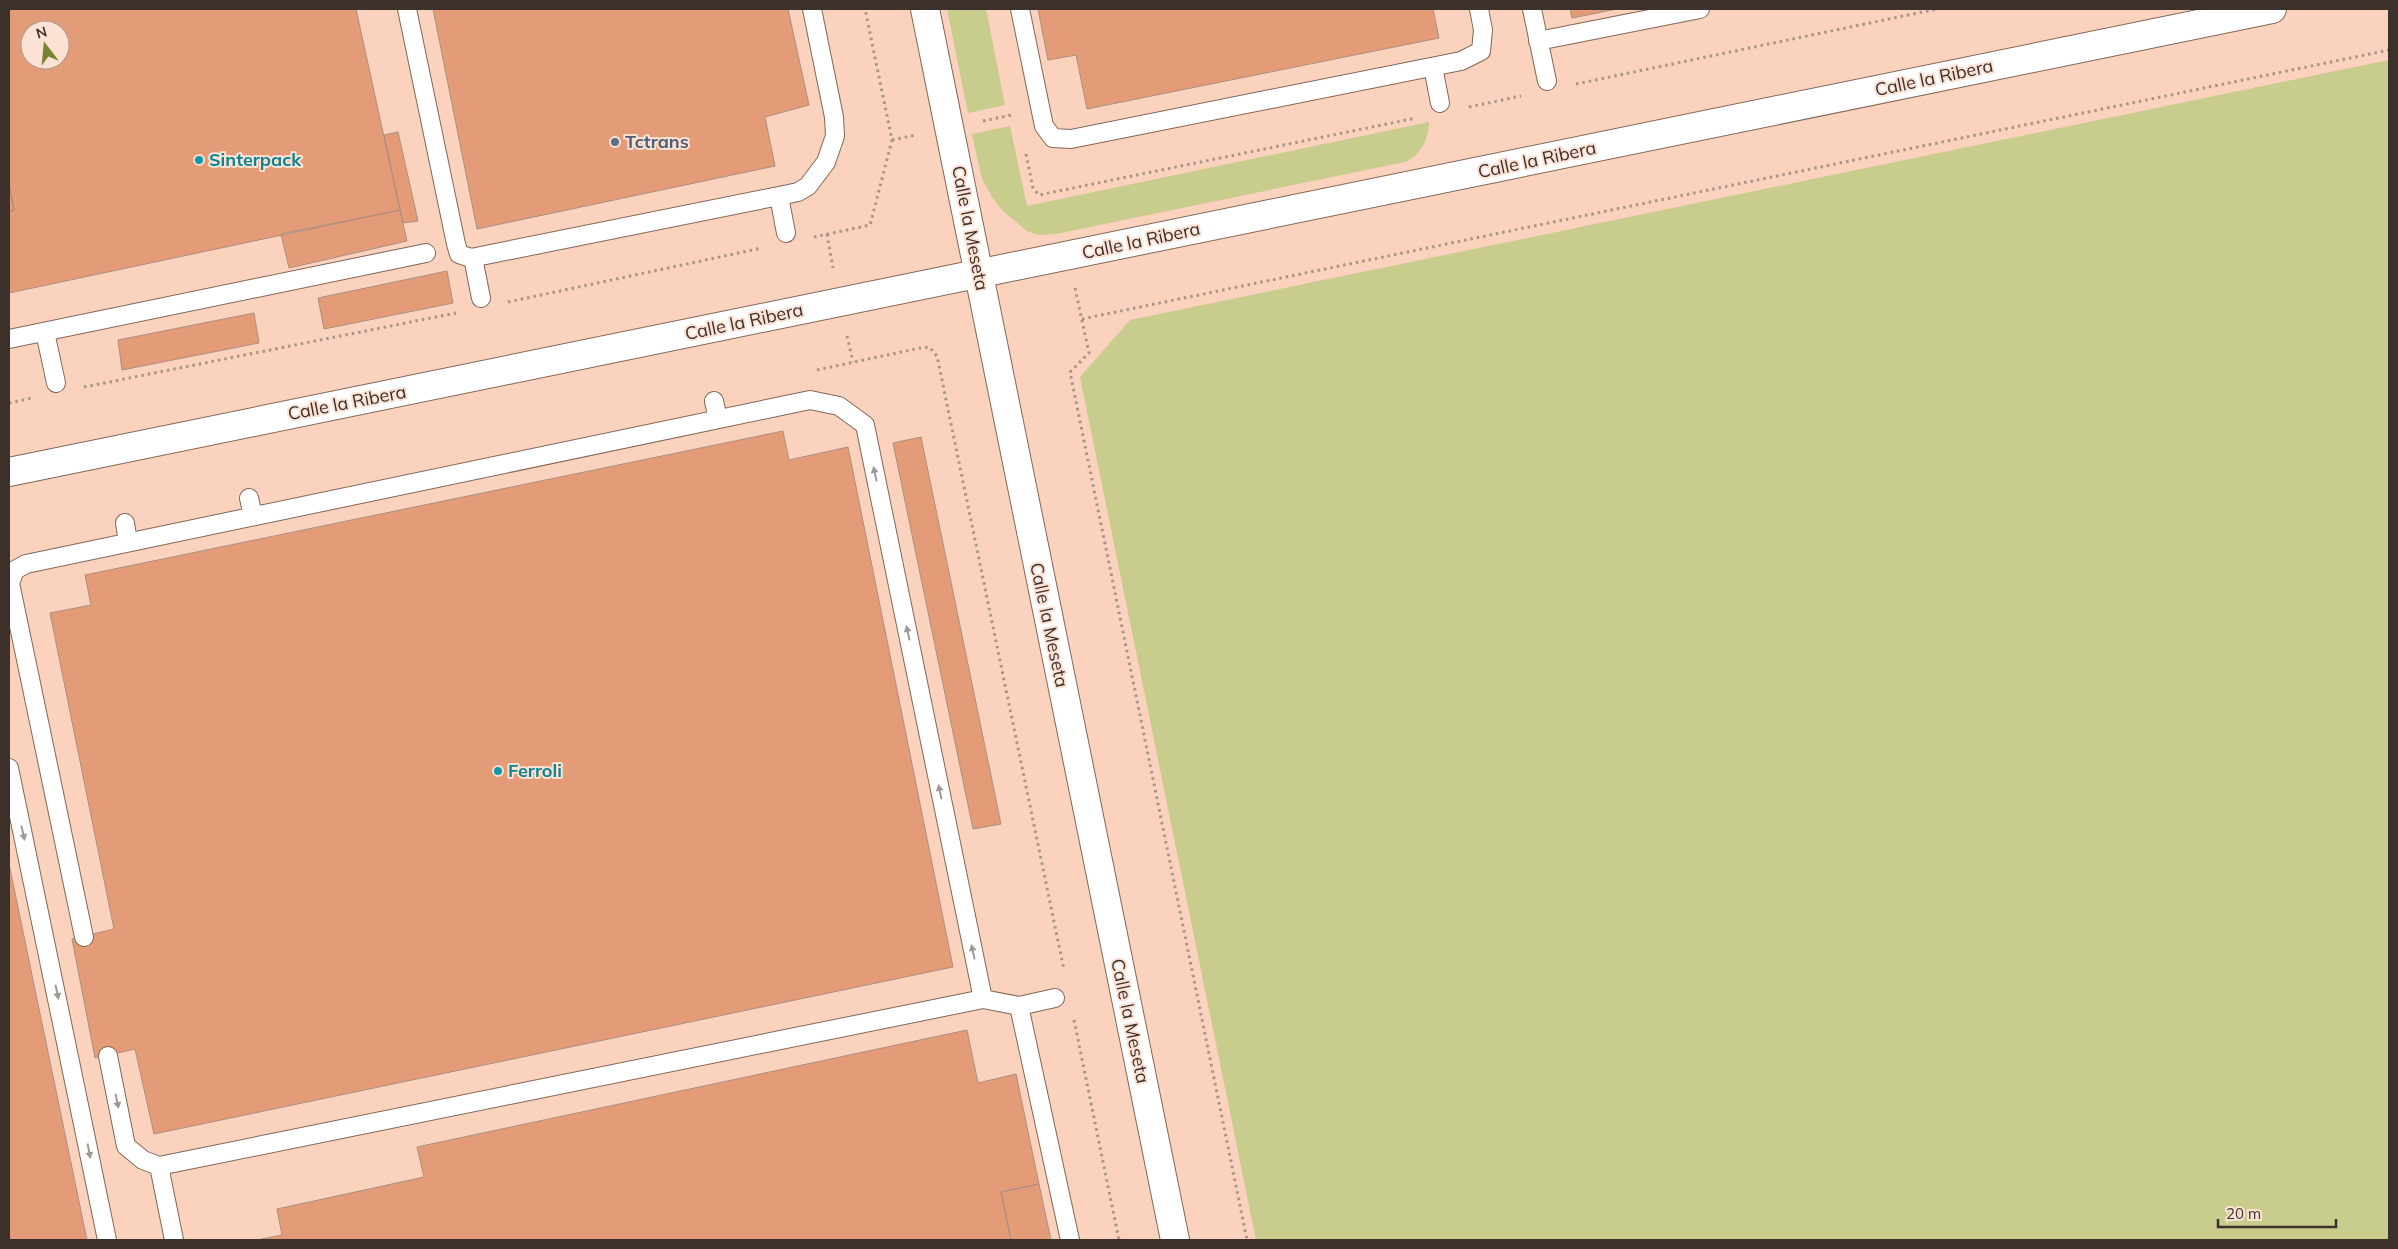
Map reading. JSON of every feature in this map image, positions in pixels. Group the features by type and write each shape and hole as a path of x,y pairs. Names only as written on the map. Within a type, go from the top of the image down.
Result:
{"street":[{"name":"Calle la Meseta","path":"925,9 1175,1240"},
{"name":"Calle la Ribera","path":"9,472 2272,9"}],"lane":[{"path":"407,9 456,244 459,254 473,258 798,192 808,186 826,162 835,136 834,117 812,9"},
{"path":"1020,9 1044,126 1053,138 1071,139 1461,62 1481,51 1483,30 1479,9"},
{"path":"1532,9 1547,81"},
{"path":"1538,41 1700,9"},
{"path":"1433,68 1440,103"},
{"path":"779,196 786,233"},
{"path":"9,339 426,253"},
{"path":"473,258 481,298"},
{"path":"45,332 56,383"},
{"path":"84,936 10,583 15,570 26,564 128,542 810,400 839,406 865,425 983,999"},
{"path":"714,401 718,418"},
{"path":"249,498 253,516"},
{"path":"124,523 128,542"},
{"path":"9,768 107,1240"},
{"path":"108,1056 126,1146 143,1160 159,1166 983,999 1019,1006 1055,998"},
{"path":"1019,1006 1070,1240"},
{"path":"159,1166 174,1240"}],"path":[{"path":"1568,86 1937,9"},
{"path":"1082,319 2389,50"},
{"path":"1461,108 1529,94"},
{"path":"1025,151 1033,188 1039,195 1423,116"},
{"path":"1074,285 1089,354 1070,372 1247,1240"},
{"path":"815,370 920,348 929,347 937,356 1065,976"},
{"path":"1073,1015 1119,1240"}],"shaded area":[{"path":"9,9 2389,9 2389,1240 9,1240"}],"green space":[{"path":"947,9 986,9 1005,105 968,113"},
{"path":"2389,60 2389,1240 1256,1240 1080,377 1130,320"},
{"path":"1429,122 1428,134 1420,151 1405,162 1056,234 1038,235 1027,231 1003,211 992,197 982,179 972,134 1010,126 1027,206"}],"building":[{"name":"Sinterpack","path":"9,9 356,9 400,210 9,293 9,212 14,210 9,185"},
{"name":"Tctrans","path":"433,9 788,9 809,105 765,117 775,166 477,229"},
{"path":"1038,9 1433,9 1439,38 1087,109 1076,55 1048,60"},
{"path":"1570,9 1617,9 1572,18"},
{"path":"398,132 418,221 403,223 384,135"},
{"path":"9,185 14,210 9,212"},
{"path":"400,210 407,241 289,268 281,234"},
{"path":"447,271 453,303 324,329 318,298"},
{"path":"254,313 259,343 122,370 118,340"},
{"name":"Ferroli","path":"783,431 789,460 848,447 953,967 154,1134 135,1049 95,1058 72,939 114,929 50,613 91,605 85,575"},
{"path":"921,437 1001,824 973,829 893,443"},
{"path":"9,864 87,1240 9,1240"},
{"path":"967,1030 978,1083 1016,1074 1039,1184 1001,1192 1011,1240 257,1240 282,1235 277,1209 424,1177 417,1147"},
{"path":"1039,1184 1051,1240 1011,1240 1001,1192"}],"place":[{"name":"Tctrans","path":"615,142"},
{"name":"Sinterpack","path":"199,160"},
{"name":"Ferroli","path":"498,771"}]}
